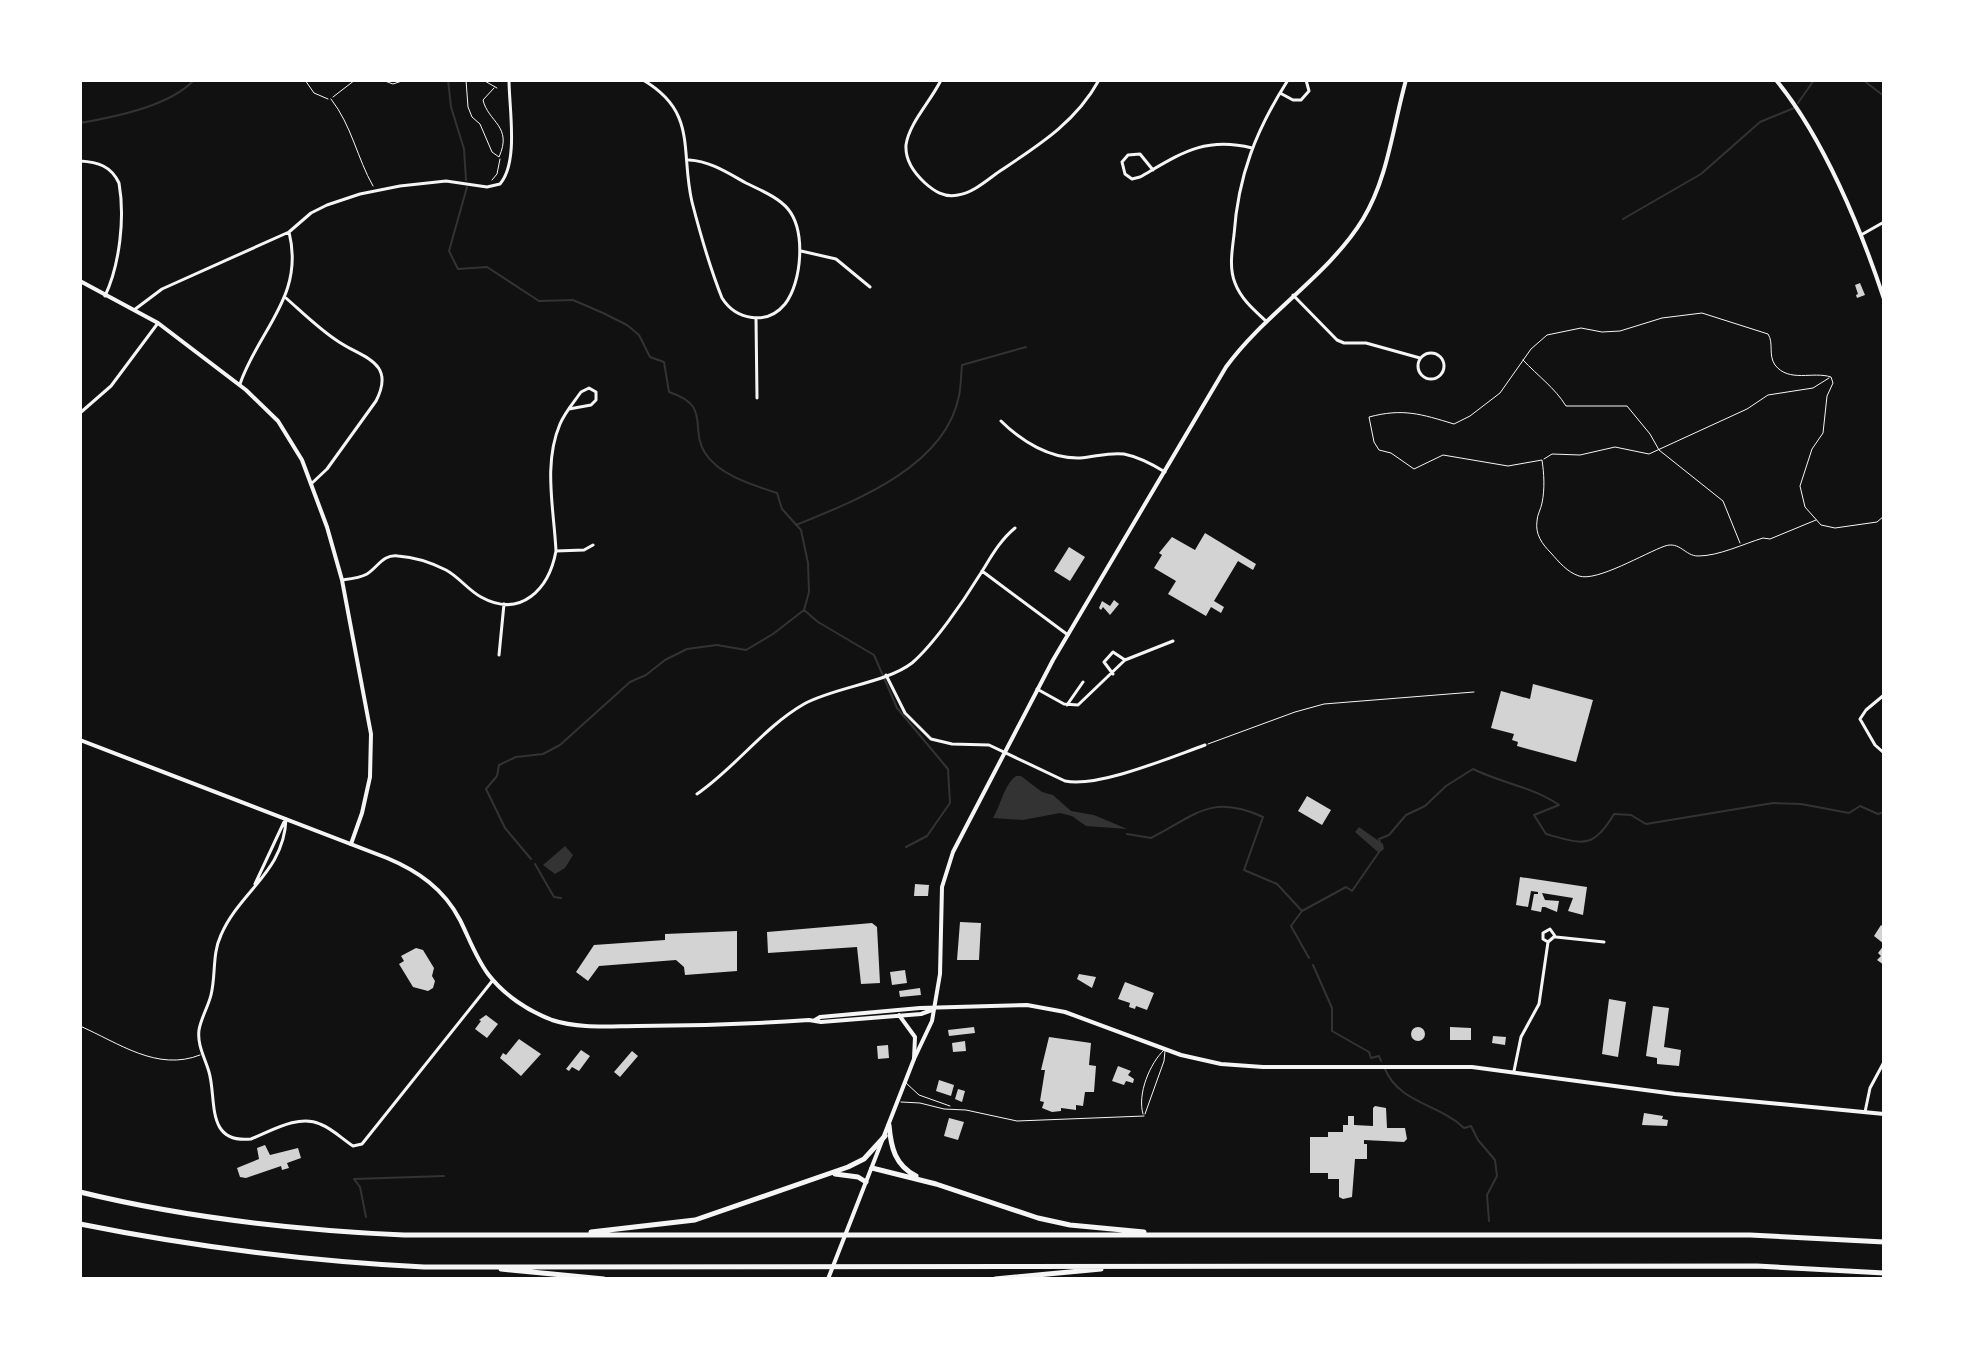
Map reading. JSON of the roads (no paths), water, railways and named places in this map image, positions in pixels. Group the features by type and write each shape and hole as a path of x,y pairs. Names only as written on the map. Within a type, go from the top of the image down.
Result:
{"highway":[{"path":"889,1125 898,1162 928,1182"},
{"path":"572,1235 695,1220 864,1159 885,1136"},
{"path":"872,1168 928,1182 1038,1218 1165,1235"},
{"path":"830,1173 851,1175 866,1182"},
{"path":"80,1192 199,1216 404,1235 1750,1235 1884,1242"},
{"path":"80,1224 166,1241 282,1257 424,1267 1757,1266 1884,1273"},
{"path":"472,1266 604,1279"},
{"path":"995,1279 1128,1266"}],"main road":[{"path":"828,1279 935,1009 940,974 941,899 947,871 967,825 1037,689 1226,367 1241,347 1343,245 1373,201 1406,80"},
{"path":"1776,80 1782,83 1806,122 1861,235 1884,299"},
{"path":"80,281 158,323 240,384 287,433 311,484 342,580 368,711 372,750 367,795 351,844"},
{"path":"80,740 405,866 437,888 456,913 493,980 515,1000 552,1020 574,1025 715,1026 821,1022 935,1009"},
{"path":"815,1020 820,1017 1005,1005 1049,1008 1208,1062 1243,1065 1453,1066 1514,1071 1675,1094 1884,1114"},
{"path":"899,1015 915,1037 914,1059"}],"street":[{"path":"134,310 162,289 289,232 319,209 383,190 446,181 485,186 500,184 509,168 509,80"},
{"path":"643,80 663,94 679,116 686,133 692,200 720,294 733,310 756,318 775,312 787,301 801,251 796,221 779,201 715,167 689,160"},
{"path":"941,80 911,130 906,151 912,168 925,183 936,192 954,196 975,188 1055,134 1079,109 1099,80"},
{"path":"1266,321 1241,295 1232,267 1236,204 1252,148 1288,80"},
{"path":"1280,93 1293,100 1301,100 1309,91 1306,80"},
{"path":"1153,170 1140,154 1131,153 1122,162 1122,170 1132,179 1140,177 1153,170 1189,150 1210,143 1231,143 1252,148"},
{"path":"80,161 101,164 115,175 119,183 118,241 105,296"},
{"path":"1861,235 1884,222"},
{"path":"240,384 256,345 286,298 293,270 289,232"},
{"path":"801,251 836,259 870,287"},
{"path":"1293,295 1337,340 1366,343 1420,358 1429,353 1437,354 1444,365 1442,373 1431,379 1422,376 1418,369 1420,358"},
{"path":"286,298 339,342 368,356 381,377 380,394 376,401 327,469 311,484"},
{"path":"756,318 757,398"},
{"path":"80,413 111,386 158,323"},
{"path":"342,580 368,574 383,560 399,556 441,568 480,597 504,604 520,603 542,587 556,551 550,472 559,426 569,409 582,390 589,388 596,392 593,404 569,409"},
{"path":"1001,421 1018,436 1054,454 1078,458 1122,454 1146,461 1165,472"},
{"path":"697,794 802,706 903,668 925,649 997,546 1015,528"},
{"path":"556,551 584,550 593,545"},
{"path":"982,571 1068,635"},
{"path":"499,655 504,604"},
{"path":"1037,689 1067,705 1081,703 1125,660 1173,641"},
{"path":"1113,674 1104,662 1106,657 1113,652 1125,660"},
{"path":"886,675 905,713 931,739 944,743 989,745 1053,777 1078,783 1104,779 1205,745"},
{"path":"1067,705 1083,682"},
{"path":"1884,695 1860,719 1875,745 1884,753"},
{"path":"253,887 286,819"},
{"path":"286,819 285,834 275,861 222,930 211,998 200,1027 203,1054 211,1080 214,1116 228,1135 251,1139 296,1122 312,1121 353,1146 362,1144 493,980"},
{"path":"1548,942 1542,936 1544,931 1550,929 1555,936 1604,942"},
{"path":"1514,1071 1521,1037 1539,1004 1548,942 1555,936"},
{"path":"1865,1112 1870,1088 1884,1062"}],"lane":[{"path":"1205,745 1313,706 1474,692"},
{"path":"80,1026 153,1059 177,1061 203,1054"},
{"path":"1144,1116 1164,1061 1165,1049"},
{"path":"1144,1116 1141,1110 1143,1089 1156,1058 1165,1049"},
{"path":"905,1082 919,1095 952,1108 1017,1121 1144,1116"},
{"path":"899,1102 952,1108"}],"waterway":[{"path":"80,123 125,114 157,103 194,80"},
{"path":"448,80 451,107 464,149 466,180"},
{"path":"1798,103 1814,80"},
{"path":"1863,80 1884,96"},
{"path":"1623,219 1701,174 1760,122 1794,108"},
{"path":"467,187 449,251 458,269 487,267 539,301 573,300 627,325 639,335 650,357 664,362 669,392 691,404 695,411 705,453 728,474 777,493 782,509 801,530 808,563 809,592 804,610 773,634 746,650 717,645 687,649 630,682 560,745 543,754 516,757 499,765 497,776 486,789 505,828 531,859"},
{"path":"796,525 870,492 917,462 936,443 950,421 959,396 962,365 1026,347"},
{"path":"804,610 818,622 874,655 897,708 948,769 950,803 927,836 906,847"},
{"path":"1380,843 1379,839 1389,835 1406,815 1425,806 1446,786 1473,769 1539,794 1559,805 1534,815 1546,834 1578,842 1600,834 1614,814 1631,815 1646,824 1773,803 1801,804 1849,813 1860,806 1878,814 1884,812"},
{"path":"1127,834 1151,838 1192,815 1216,807 1245,810 1263,817 1244,870 1277,884 1302,911"},
{"path":"1309,958 1291,926 1302,911 1346,887 1352,891 1379,852"},
{"path":"535,864 554,897 561,898"},
{"path":"1313,965 1332,1008 1332,1031 1369,1052 1371,1058 1379,1056 1381,1061"},
{"path":"1385,1069 1391,1080 1410,1096 1464,1128 1471,1126 1495,1160 1497,1176 1487,1195 1489,1221"},
{"path":"366,1217 360,1187 354,1179 444,1176"}]}
